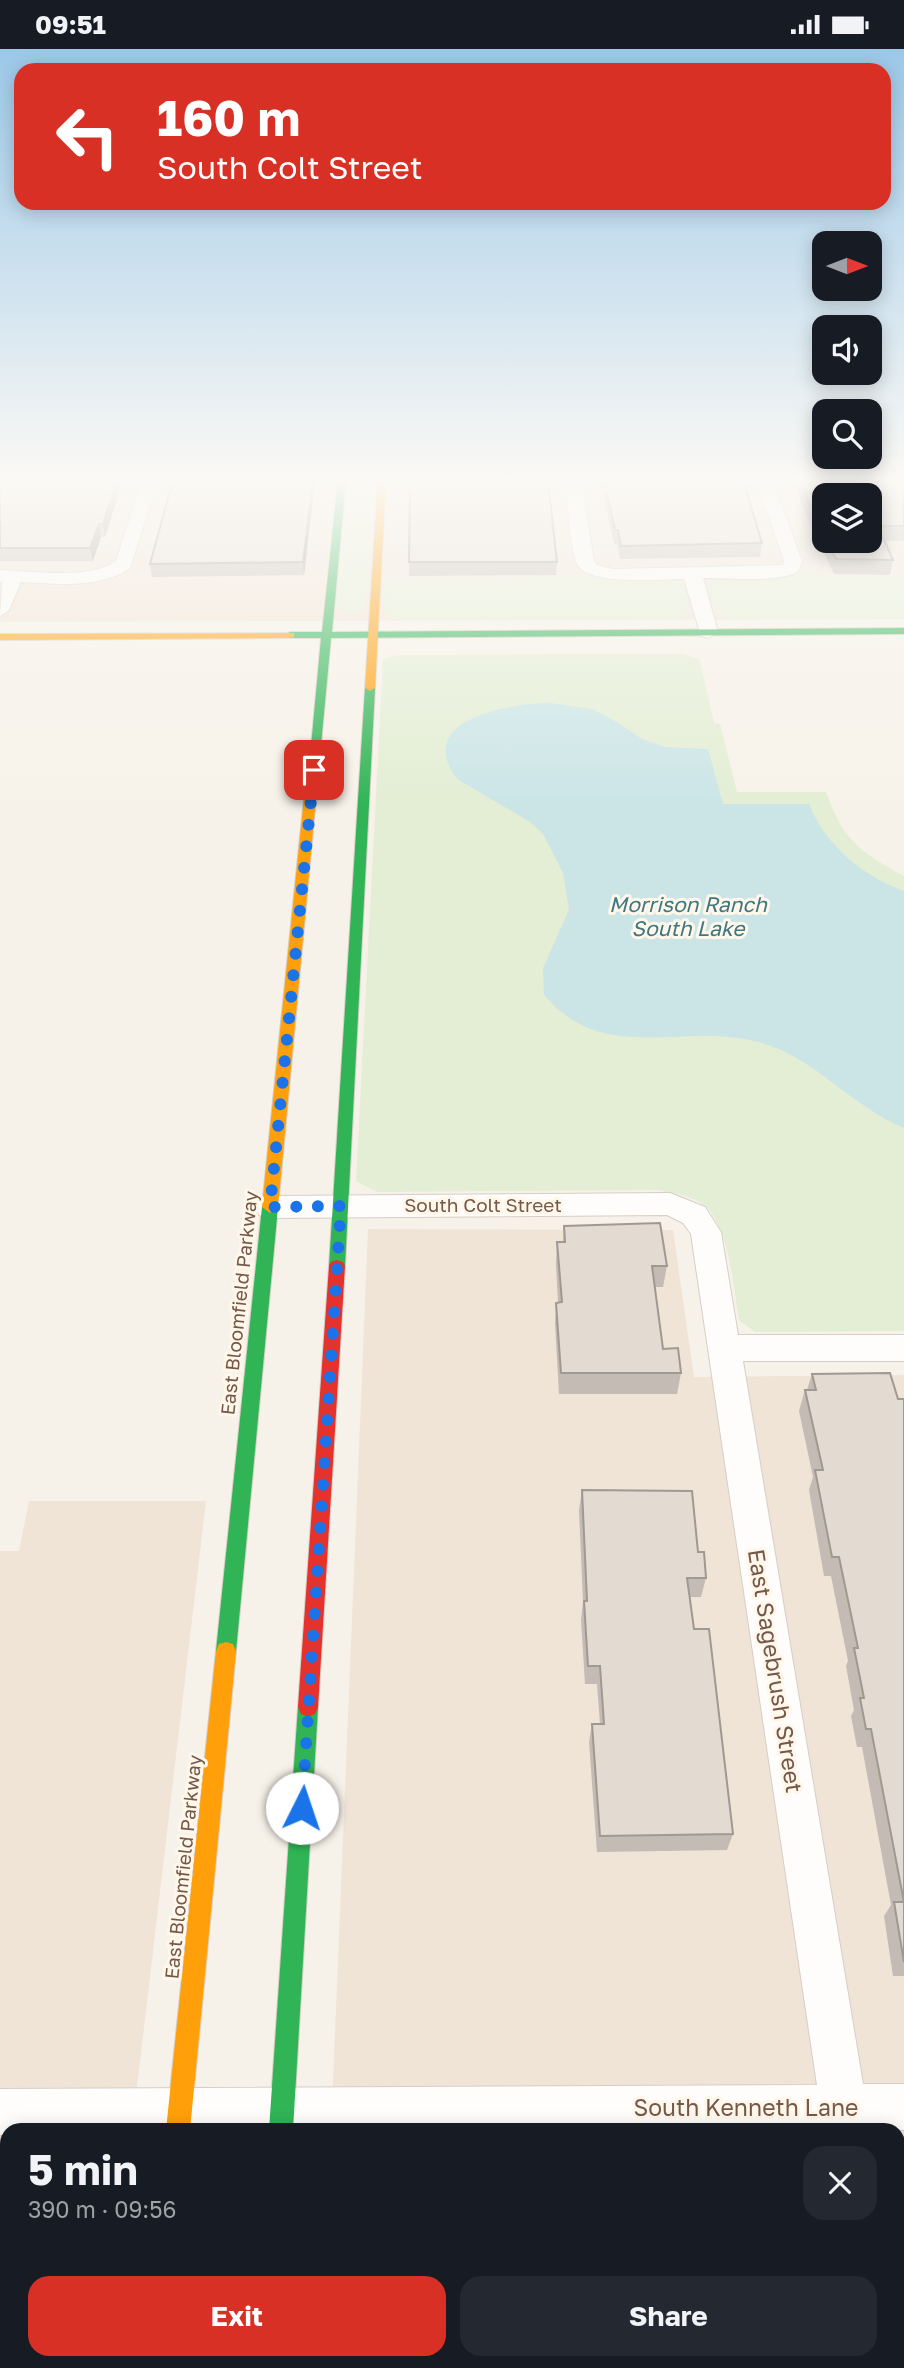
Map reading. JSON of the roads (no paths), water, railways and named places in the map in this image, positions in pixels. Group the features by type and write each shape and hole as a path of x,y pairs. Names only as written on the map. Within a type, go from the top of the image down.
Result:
{"street":[{"path":"0,610 4,588"},
{"name":"East Bloomfield Parkway","path":"179,2120 331,588"},
{"path":"281,2119 341,1206 376,588"},
{"path":"696,588 708,632"},
{"path":"0,637 904,631"},
{"name":"South Colt Street","path":"270,1207 670,1204 694,1215"},
{"name":"East Sagebrush Street","path":"694,1215 706,1232 846,2119"},
{"path":"724,1348 904,1348"},
{"name":"South Kenneth Lane","path":"0,2112 179,2120 846,2119 904,2106"}],"water":[{"name":"Morrison Ranch South Lake","path":"550,703 592,709 642,739 665,747 708,749 723,804 809,804 825,833 847,857 874,877 904,891 904,1128 867,1108 816,1071 781,1050 733,1037 619,1036 593,1030 568,1017 544,995 543,968 569,910 563,873 543,834 530,822 457,779 446,759 447,742 456,729 472,719 513,706"}]}
